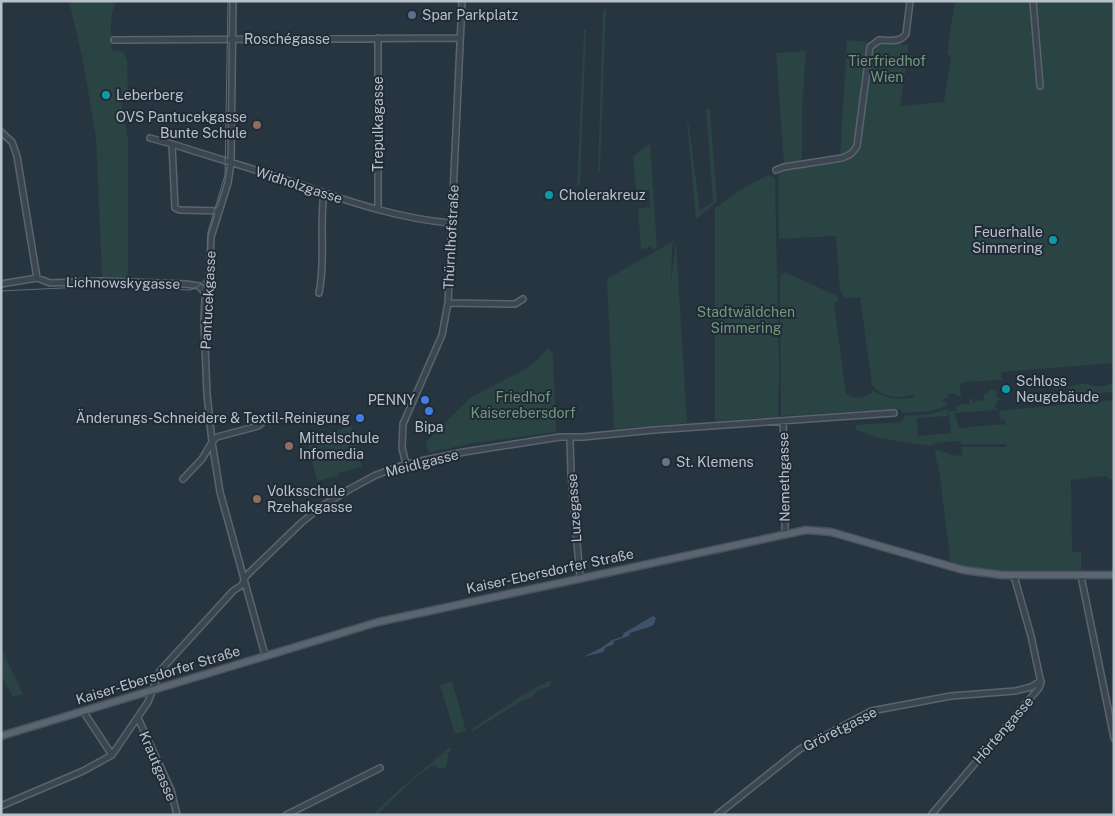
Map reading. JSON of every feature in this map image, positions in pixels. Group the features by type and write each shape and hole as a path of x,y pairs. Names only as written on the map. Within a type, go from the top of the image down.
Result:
{"main road":[{"name":"Kaiser-Ebersdorfer Straße","path":"1,736 378,622 785,533 809,530 830,532 963,570 1014,576 1114,575"}],"street":[{"name":"Pantucekgasse","path":"233,1 231,163 229,178 211,237 210,271 206,294 205,356 212,442 220,492 265,655"},
{"name":"Thürnlhofstraße","path":"406,464 402,442 403,424 442,335 448,303 462,1"},
{"path":"776,170 784,167 842,158 849,156 854,151 857,146 870,47 879,40 899,40 903,38 906,34 910,1"},
{"path":"1033,1 1040,86"},
{"name":"Trepulkagasse","path":"378,38 378,209"},
{"name":"Roschégasse","path":"114,40 460,38"},
{"path":"1,132 12,142 17,156 37,278 1,284"},
{"name":"Widholzgasse","path":"150,138 378,209 404,216 451,222"},
{"path":"172,144 174,205 176,209 219,211"},
{"path":"319,293 322,280 322,208 324,193"},
{"name":"Lichnowskygasse","path":"37,278 50,283 105,281 186,284 199,286 206,294"},
{"path":"448,303 516,304 523,299"},
{"name":"Meidlgasse","path":"112,755 148,702 151,690 160,672 238,588 246,576 276,545 322,506 376,475 406,464 560,437 570,438 894,413"},
{"path":"184,479 202,459 217,437 258,426 267,419"},
{"name":"Nemethgasse","path":"783,421 785,533"},
{"name":"Luzegasse","path":"570,438 576,546 580,577"},
{"name":"Hörtengasse","path":"931,815 1039,688 1041,681 1031,636 1014,576"},
{"path":"1081,576 1114,738"},
{"name":"Gröretgasse","path":"717,815 800,749 871,711 951,696 1015,691 1031,687 1041,681"},
{"path":"1,806 83,771 112,755 83,711"},
{"name":"Krautgasse","path":"138,718 171,790 177,815"},
{"path":"286,815 380,768"}],"green space":[{"path":"69,1 115,1 111,20 111,50 124,52 127,61 128,100 121,101 128,140 128,278 102,277 96,137 83,61"},
{"name":"Tierfriedhof Wien","path":"955,1 1114,1 1114,363 1001,372 1002,380 962,382 960,385 961,396 956,396 956,393 948,394 948,397 943,399 943,401 949,405 931,411 902,413 899,409 781,416 780,279 781,275 785,272 837,296 839,301 834,303 846,394 853,397 862,397 869,395 873,390 893,398 914,397 913,395 896,397 886,395 872,385 860,297 844,298 842,292 840,292 836,236 779,239 778,182 779,174 786,169 845,159 856,152 872,48 881,42 909,45 900,106 944,102 951,56 947,54"},
{"path":"606,8 600,171 598,172 603,11"},
{"path":"584,30 586,30 580,185 577,186"},
{"path":"847,40 870,42 855,148 848,154 840,157"},
{"path":"806,51 802,111 802,162 784,164 776,53"},
{"path":"710,108 717,202 696,219 687,122 700,211 713,201 706,110"},
{"path":"650,144 657,248 652,250 651,246 641,250 638,209 650,207 649,190 636,191 633,156"},
{"name":"Stadtwäldchen Simmering","path":"768,175 775,178 779,371 778,417 715,421 715,208 744,188"},
{"path":"674,241 672,246 671,283 676,241 687,423 614,429 607,279"},
{"name":"Friedhof Kaiserebersdorf","path":"548,348 553,354 556,432 469,444 428,453 426,442 471,397 520,372 538,359"},
{"path":"1114,382 1114,392 1067,394 1067,387 1086,383 1092,386 1100,386"},
{"path":"994,389 997,392 997,398 1003,400 998,400 994,406 998,410 954,413 959,428 1003,424 1006,426 1005,419 1000,420 999,411 1114,400 1114,479 1110,480 1107,476 1071,480 1072,552 1081,552 1081,576 1002,575 951,567 936,450 957,456 963,455 961,447 1006,447 1006,444 961,444 960,441 936,443 931,446 879,438 856,430 855,425 901,422 904,416 931,414 948,409 950,412 957,410 956,406 970,404 969,400 972,398 973,403 984,400 983,394 989,392 989,390","holes":["947,413 949,413 951,433 918,436 917,418 947,416"]},
{"path":"352,426 362,467 338,473 339,476 317,481 310,452 332,446 310,451 307,438"},
{"path":"1,648 23,694 13,697 1,674"},
{"path":"452,681 466,731 455,734 440,685"},
{"path":"548,681 552,681 549,687 540,689 530,698 518,703 472,732 473,728"},
{"path":"450,747 452,749 449,752 446,767 440,769 433,765 415,778 377,815 373,815 401,788"}],"water":[{"path":"653,616 656,618 652,626 630,633 629,636 614,641 613,645 606,647 603,652 583,657 612,640 622,637 624,633"}],"tram line":[{"path":"1,291 103,286 190,290 199,286 207,277 208,232 225,175 228,1"}],"place":[{"name":"Spar Parkplatz","path":"412,15"},
{"name":"Leberberg","path":"106,95"},
{"name":"OVS Pantucekgasse Bunte Schule","path":"257,125"},
{"name":"Cholerakreuz","path":"549,195"},
{"name":"Feuerhalle Simmering","path":"1053,240"},
{"name":"Schloss Neugebäude","path":"1006,389"},
{"name":"PENNY","path":"425,400"},
{"name":"Bipa","path":"429,411"},
{"name":"Änderungs-Schneidere & Textil-Reinigung","path":"360,418"},
{"name":"Mittelschule Infomedia","path":"289,446"},
{"name":"St. Klemens","path":"666,462"},
{"name":"Volksschule Rzehakgasse","path":"257,499"}]}
